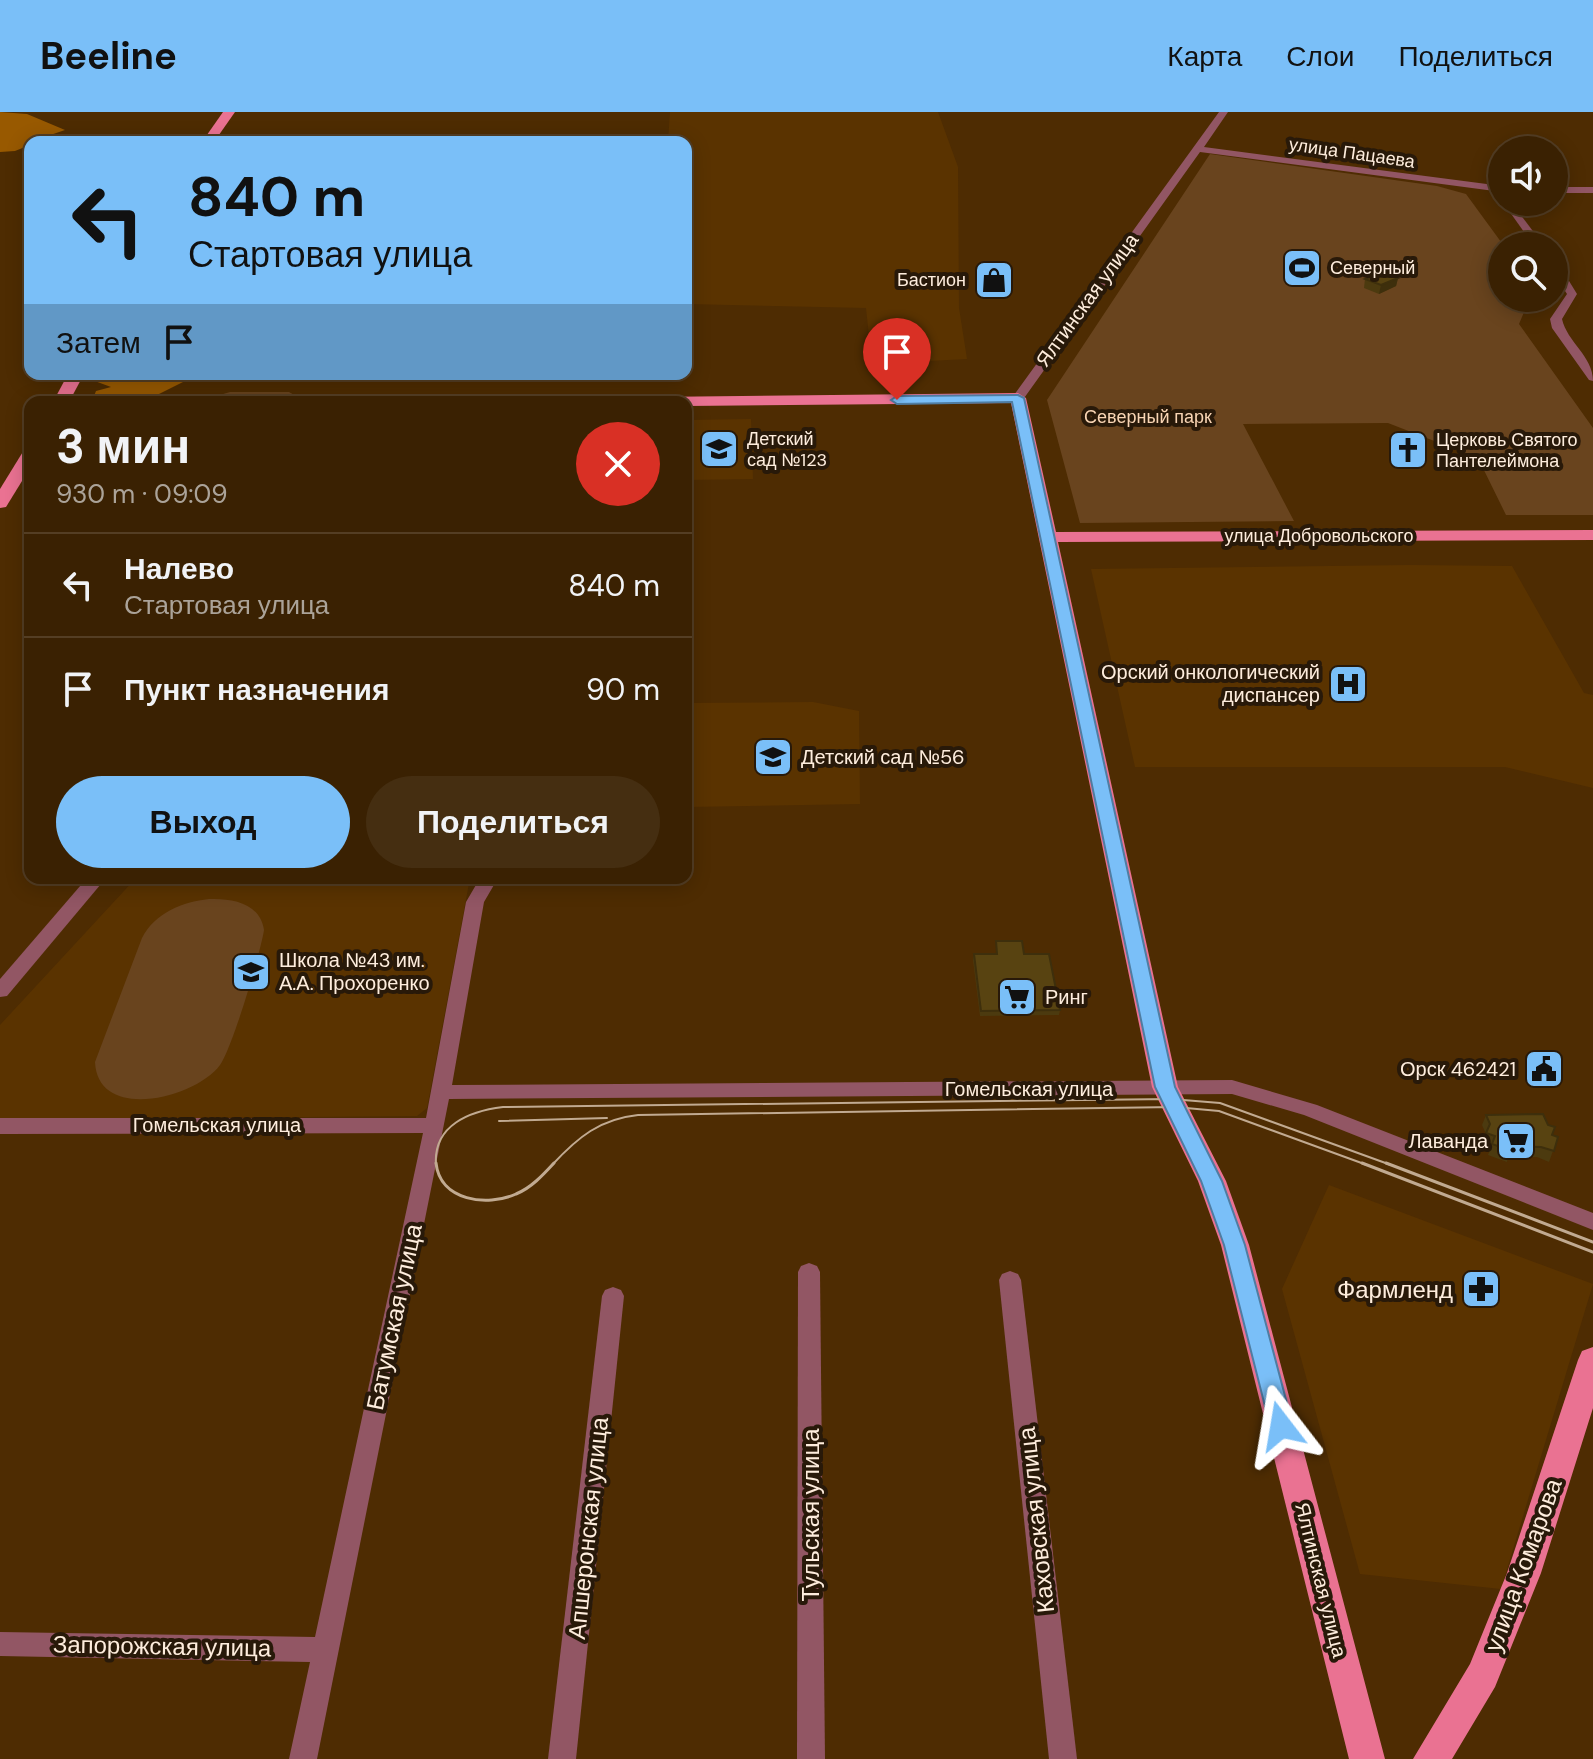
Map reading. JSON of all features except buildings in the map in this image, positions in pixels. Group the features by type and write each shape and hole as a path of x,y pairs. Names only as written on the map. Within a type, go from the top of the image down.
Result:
{"main road":[{"path":"212,136 229,112"},
{"path":"692,402 1018,398"},
{"name":"Ялтинская улица","path":"1018,398 1165,1087 1212,1181 1235,1245 1367,1759"},
{"path":"0,503 24,464"},
{"name":"улица Добровольского","path":"1046,537 1593,535"},
{"name":"улица Комарова","path":"1431,1759 1489,1660 1524,1573 1593,1360"}],"street":[{"name":"Ялтинская улица","path":"1018,398 1224,112"},
{"name":"улица Пацаева","path":"1198,149 1488,190"},
{"path":"1568,190 1593,190"},
{"path":"1560,312 1556,319 1558,328 1593,377"},
{"path":"0,991 92,884"},
{"name":"Батумская улица","path":"303,1759 441,1092 475,902 486,884"},
{"name":"Гомельская улица","path":"441,1092 1232,1087 1310,1110 1593,1222"},
{"name":"Гомельская улица","path":"0,1126 434,1125"},
{"name":"Тульская улица","path":"809,1272 811,1759"},
{"name":"Каховская улица","path":"1010,1280 1063,1759"},
{"name":"Апшеронская улица","path":"562,1759 613,1296"},
{"name":"Запорожская улица","path":"0,1644 324,1650"}],"shaded area":[{"path":"0,112 27,114 65,130 48,136 24,136 24,147 0,152"},
{"path":"670,112 938,112 958,167 959,308 967,359 872,364 866,308 692,304 692,136 668,136"},
{"path":"92,380 187,380 155,396 94,396 96,391 111,387"},
{"name":"Детский сад №123","path":"751,419 753,479 692,480 692,420"},
{"name":"Орский онкологический диспансер","path":"1512,566 1584,693 1593,695 1593,788 1505,767 1135,767 1091,569"},
{"name":"Детский сад №56","path":"813,702 859,711 860,804 692,807 692,703"},
{"name":"Школа №43 им. А.А. Прохоренко","path":"130,884 469,884 427,1108 417,1116 0,1120 0,1025"},
{"path":"1329,1185 1593,1284 1501,1589 1360,1574 1282,1289"}],"green space":[{"name":"Северный парк","path":"1210,154 1437,186 1466,194 1494,232 1488,232 1488,312 1524,312 1519,324 1593,428 1593,515 1506,515 1478,458 1388,423 1243,424 1294,521 1080,523 1047,400"},
{"path":"230,392 289,392 296,396 216,396"},
{"path":"209,899 244,904 257,914 264,930 232,1040 220,1065 208,1077 171,1095 150,1099 112,1093 100,1081 95,1062 142,938 154,922 170,910"}],"tram line":[{"path":"436,1163 441,1140 456,1122 478,1112 503,1107 1171,1099 1220,1103 1391,1165"},
{"path":"436,1163 439,1176 455,1193 467,1198 492,1200 521,1191 536,1181 590,1131 612,1121 638,1115 1175,1107 1219,1111 1367,1165"},
{"path":"499,1121 607,1118"},
{"path":"1362,1163 1593,1252"},
{"path":"1386,1163 1593,1242"}],"place":[{"name":"Северный","path":"1302,268"},
{"name":"Бастион","path":"994,280"},
{"name":"Детский сад №123","path":"719,449"},
{"name":"Церковь Святого Пантелеймона","path":"1408,450"},
{"name":"Орский онкологический диспансер","path":"1348,684"},
{"name":"Детский сад №56","path":"773,757"},
{"name":"Школа №43 им. А.А. Прохоренко","path":"251,972"},
{"name":"Ринг","path":"1017,997"},
{"name":"Орск 462421","path":"1544,1069"},
{"name":"Лаванда","path":"1516,1141"},
{"name":"Фармленд","path":"1481,1289"}],"route":[{"path":"897,400 1018,398 1165,1087 1212,1181 1235,1245 1281,1426"}]}
